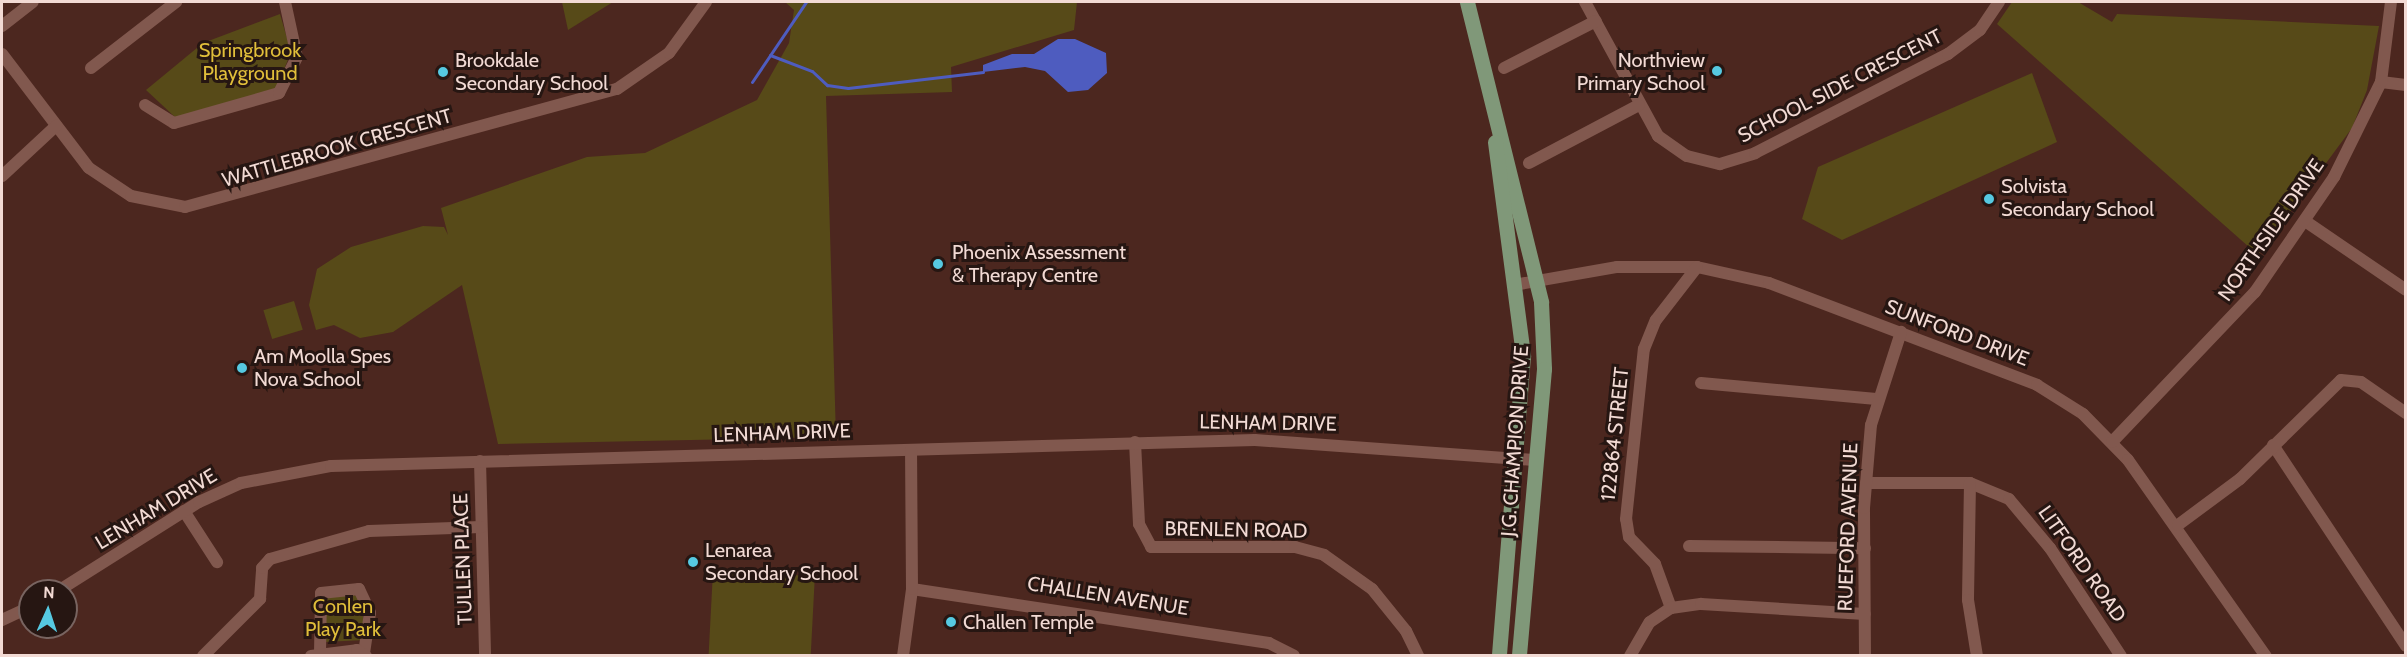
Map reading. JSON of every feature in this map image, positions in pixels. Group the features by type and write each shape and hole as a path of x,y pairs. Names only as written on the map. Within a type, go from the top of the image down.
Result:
{"main road":[{"name":"J.G. CHAMPION DRIVE","path":"1467,2 1494,128 1538,281 1544,369 1538,460 1519,656"},
{"name":"J.G. CHAMPION DRIVE","path":"1494,128 1523,356 1517,458 1499,656"}],"street":[{"path":"2,26 33,2"},
{"path":"91,68 176,2"},
{"path":"145,105 162,121 182,123 279,93 297,57 285,2"},
{"name":"WATTLEBROOK CRESCENT","path":"2,54 89,168 130,196 160,205 202,206 617,90 669,53 706,2"},
{"name":"SCHOOL SIDE CRESCENT","path":"1585,2 1639,105 1658,136 1687,156 1706,163 1737,160 1948,54 1980,30 1999,2"},
{"name":"NORTHSIDE DRIVE","path":"2112,442 2211,343 2306,221 2368,118 2381,82 2391,2"},
{"path":"1504,68 1596,21"},
{"path":"2381,82 2406,85"},
{"path":"1529,163 1639,105"},
{"path":"2,177 56,126"},
{"path":"2306,221 2406,290"},
{"name":"SUNFORD DRIVE","path":"1514,285 1617,267 1697,267 1769,283 2037,385 2083,414 2112,442 2178,525 2266,656"},
{"name":"122864 STREET","path":"1671,608 1655,564 1629,537 1626,519 1644,349 1656,320 1697,267"},
{"name":"RUEFORD AVENUE","path":"1865,656 1866,483 1876,399 1901,332"},
{"path":"2178,525 2240,479 2341,380 2361,382 2406,413"},
{"path":"1701,383 1876,399"},
{"name":"LENHAM DRIVE","path":"77,579 184,512 241,483 331,466 1135,442 1290,440 1538,460"},
{"name":"BRENLEN ROAD","path":"1135,442 1139,524 1151,547 1295,548 1324,555 1372,589 1406,631 1418,656"},
{"path":"2273,445 2406,646"},
{"path":"903,656 912,589 911,450"},
{"name":"TULLEN PLACE","path":"480,461 485,656"},
{"name":"LITFORD ROAD","path":"1866,483 1970,483 1989,488 2024,512 2121,656"},
{"path":"1970,483 1969,621 1977,656"},
{"path":"184,512 217,562"},
{"path":"203,656 260,599 261,568 270,559 369,531 481,527"},
{"path":"1689,546 1864,548"},
{"name":"CHALLEN AVENUE","path":"912,589 1269,643 1294,656"},
{"path":"359,590 370,613 365,654 315,654 321,593 359,590"},
{"path":"1630,656 1650,622 1671,608 1701,604 1865,614"},
{"path":"2,620 18,613"}],"green space":[{"path":"562,2 613,2 568,30"},
{"path":"785,2 1077,2 1074,30 951,67 952,92 826,96 836,437 498,444 462,285 393,332 360,338 334,325 316,330 309,305 317,269 351,247 423,226 444,227 448,235 441,208 587,157 645,153 757,100 789,43 794,10"},
{"path":"2012,2 2078,2 2112,22 2117,14 2379,26 2367,90 2352,128 2258,255 1997,24"},
{"name":"Springbrook Playground","path":"280,14 291,52 277,87 269,92 176,118 146,90 203,43"},
{"path":"2032,73 2057,142 1842,240 1802,219 1818,167"},
{"path":"294,301 303,330 272,339 263,310"},
{"path":"713,571 815,576 811,656 709,655"},
{"name":"Conlen Play Park","path":"362,595 364,640 324,642 322,597"}],"water":[{"path":"1058,39 1075,39 1106,53 1107,73 1088,90 1068,92 1045,71 1025,67 983,72 983,65 1012,54 1034,54"}],"waterway":[{"path":"752,82 806,2"},
{"path":"770,55 812,71 827,85 848,88 983,72"}],"place":[{"name":"Northview Primary School","path":"1717,71"},
{"name":"Brookdale Secondary School","path":"443,72"},
{"name":"Solvista Secondary School","path":"1989,199"},
{"name":"Phoenix Assessment & Therapy Centre","path":"938,264"},
{"name":"Am Moolla Spes Nova School","path":"242,368"},
{"name":"Lenarea Secondary School","path":"693,562"},
{"name":"Challen Temple","path":"951,622"}]}
